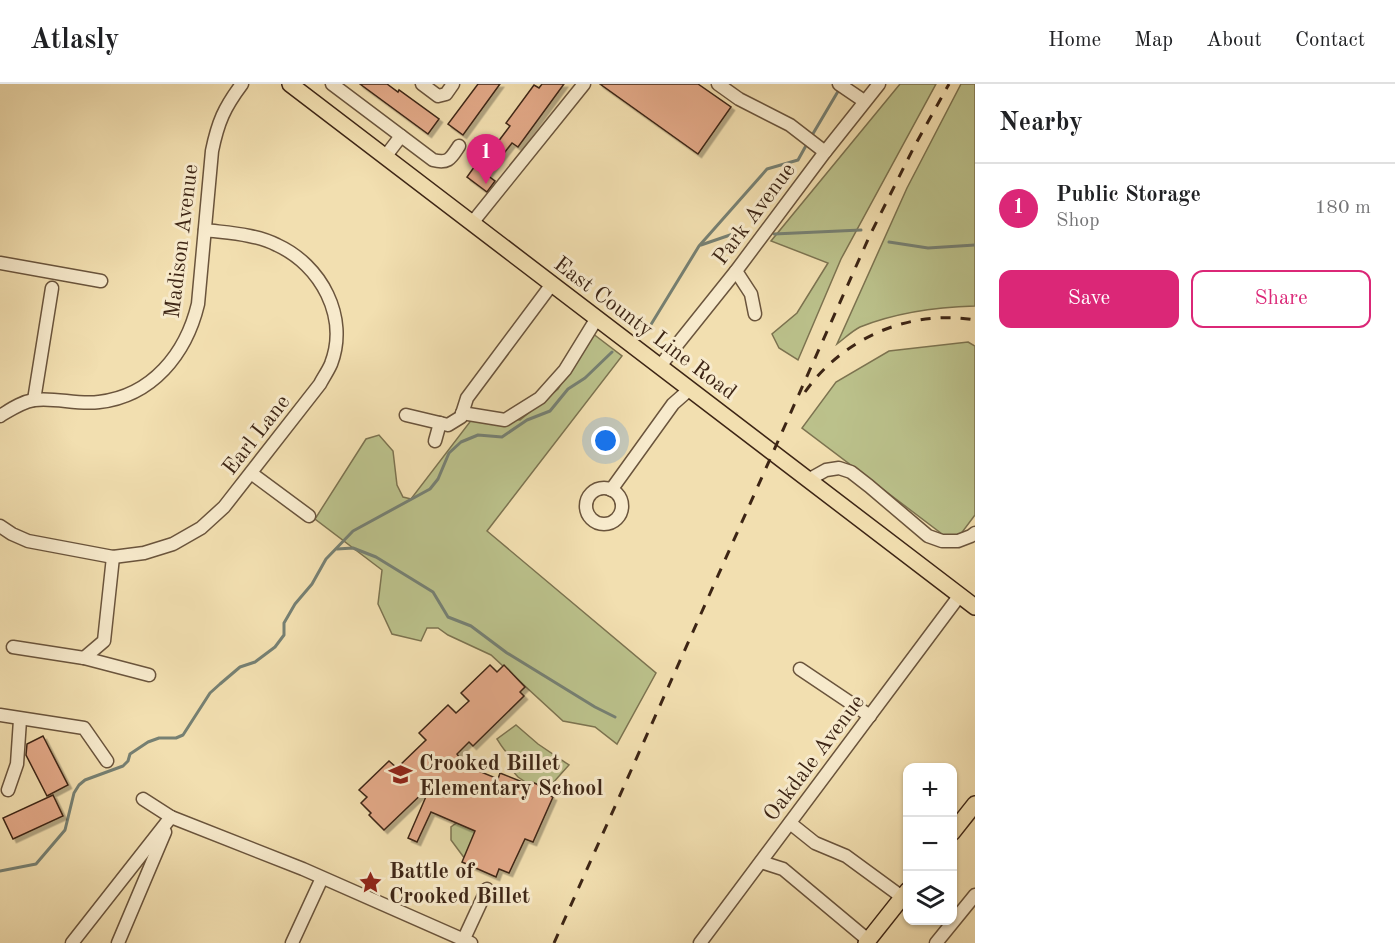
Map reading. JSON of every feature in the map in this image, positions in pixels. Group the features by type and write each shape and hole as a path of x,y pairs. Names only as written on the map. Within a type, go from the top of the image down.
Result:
{"main road":[{"name":"East County Line Road","path":"290,84 975,607"},
{"path":"957,828 973,811"},
{"path":"867,942 903,897"}],"street":[{"name":"Madison Avenue","path":"0,416 34,400 99,402 139,389 157,376 184,344 193,325 198,304 212,152 217,127 227,104 242,84"},
{"path":"332,84 433,160 442,162 450,159 459,146"},
{"path":"422,84 438,96 446,94 453,84"},
{"path":"472,223 584,84"},
{"path":"718,84 740,99 790,125 825,152"},
{"path":"839,84 864,101"},
{"name":"Park Avenue","path":"660,366 736,272 825,152 879,84"},
{"path":"385,157 401,136"},
{"name":"Earl Lane","path":"0,526 28,541 113,557 159,549 188,537 214,518 320,384 331,363 336,340 335,317 329,295 315,274 299,257 276,244 252,237 205,230"},
{"path":"0,263 101,281"},
{"path":"736,272 751,294 755,314"},
{"path":"406,415 448,425 461,417 466,398 552,284"},
{"path":"34,400 52,288"},
{"path":"462,413 505,420 540,398 565,370 597,318"},
{"path":"611,490 673,404 690,389"},
{"path":"435,441 440,423"},
{"path":"808,480 826,470 840,468 851,471 928,536 942,541 958,541 975,532"},
{"path":"251,473 309,516"},
{"path":"84,658 104,641 113,557"},
{"name":"Oakdale Avenue","path":"700,943 960,596"},
{"path":"14,647 84,658 149,675"},
{"path":"800,669 870,716"},
{"path":"0,715 20,720 84,728 107,761"},
{"path":"8,790 17,764 20,720"},
{"path":"143,799 171,817 321,878 466,942 487,889"},
{"path":"72,943 171,817"},
{"path":"118,943 171,817"},
{"path":"790,823 816,843 846,855 903,893"},
{"path":"761,862 783,869 867,942"},
{"path":"292,943 321,878"},
{"path":"936,943 975,895"}],"green space":[{"path":"900,84 936,84 841,259 798,360 779,348 772,334 797,313 828,263 771,241"},
{"path":"961,84 975,84 975,306 931,309 887,318 860,327 837,344 907,188"},
{"path":"592,333 622,356 487,531 656,673 617,744 595,727 563,721 491,655 438,628 427,628 421,641 392,634 378,604 382,570 315,519 366,439 379,435 393,451 397,485 403,497 411,499 479,410 520,420 558,389"},
{"path":"968,342 975,346 975,515 954,543 802,428 836,382 889,351"},
{"path":"516,725 538,744 569,765 543,794 518,777 511,769 527,753 513,757 506,752 497,739"},
{"path":"470,813 483,830 468,863 451,840 451,827"}],"building":[{"path":"360,84 387,84 439,119 428,134"},
{"path":"478,84 500,84 463,135 448,124"},
{"path":"542,84 564,84 518,147 512,143 487,175 495,181 487,192 467,177 482,156 485,159 510,126 506,123 534,85 539,88"},
{"path":"600,84 698,84 731,107 698,154"},
{"path":"490,665 497,672 504,665 525,687 520,692 524,696 473,746 469,742 457,754 464,765 498,779 500,773 530,785 532,782 552,791 550,796 553,797 533,842 525,839 509,873 499,869 496,877 462,862 475,831 431,812 417,842 408,838 431,785 384,830 361,803 367,797 359,790 389,761 397,768 426,740 419,733 448,705 456,713 469,701 461,693"},
{"path":"43,736 68,785 47,796 26,755 27,744"},
{"path":"53,795 63,816 13,839 3,818"}],"waterway":[{"path":"811,137 840,88"},
{"path":"647,331 699,246 767,169 798,160 808,142"},
{"path":"774,234 861,230"},
{"path":"701,245 733,234 745,234"},
{"path":"889,242 928,248 975,245"},
{"path":"0,871 36,864 65,830 74,793 79,785 85,780 123,766 130,754 148,742 183,735 210,693 240,667 255,662 275,647 284,635 284,623 295,604 312,584 326,559 353,531 430,489 438,479 449,453 461,442 478,435 502,437 527,420 550,411 568,389 585,378 612,352"},
{"path":"337,549 353,548 376,557 433,592 448,617 471,626 507,653 615,717"}],"railway":[{"path":"554,943 870,235 914,147 949,84"},
{"path":"805,392 838,356 879,332 926,319 975,320"}],"place":[{"name":"Public Storage","path":"486,184"},
{"name":"Crooked Billet Elementary School","path":"401,775"},
{"name":"Battle of Crooked Billet","path":"371,883"}]}
